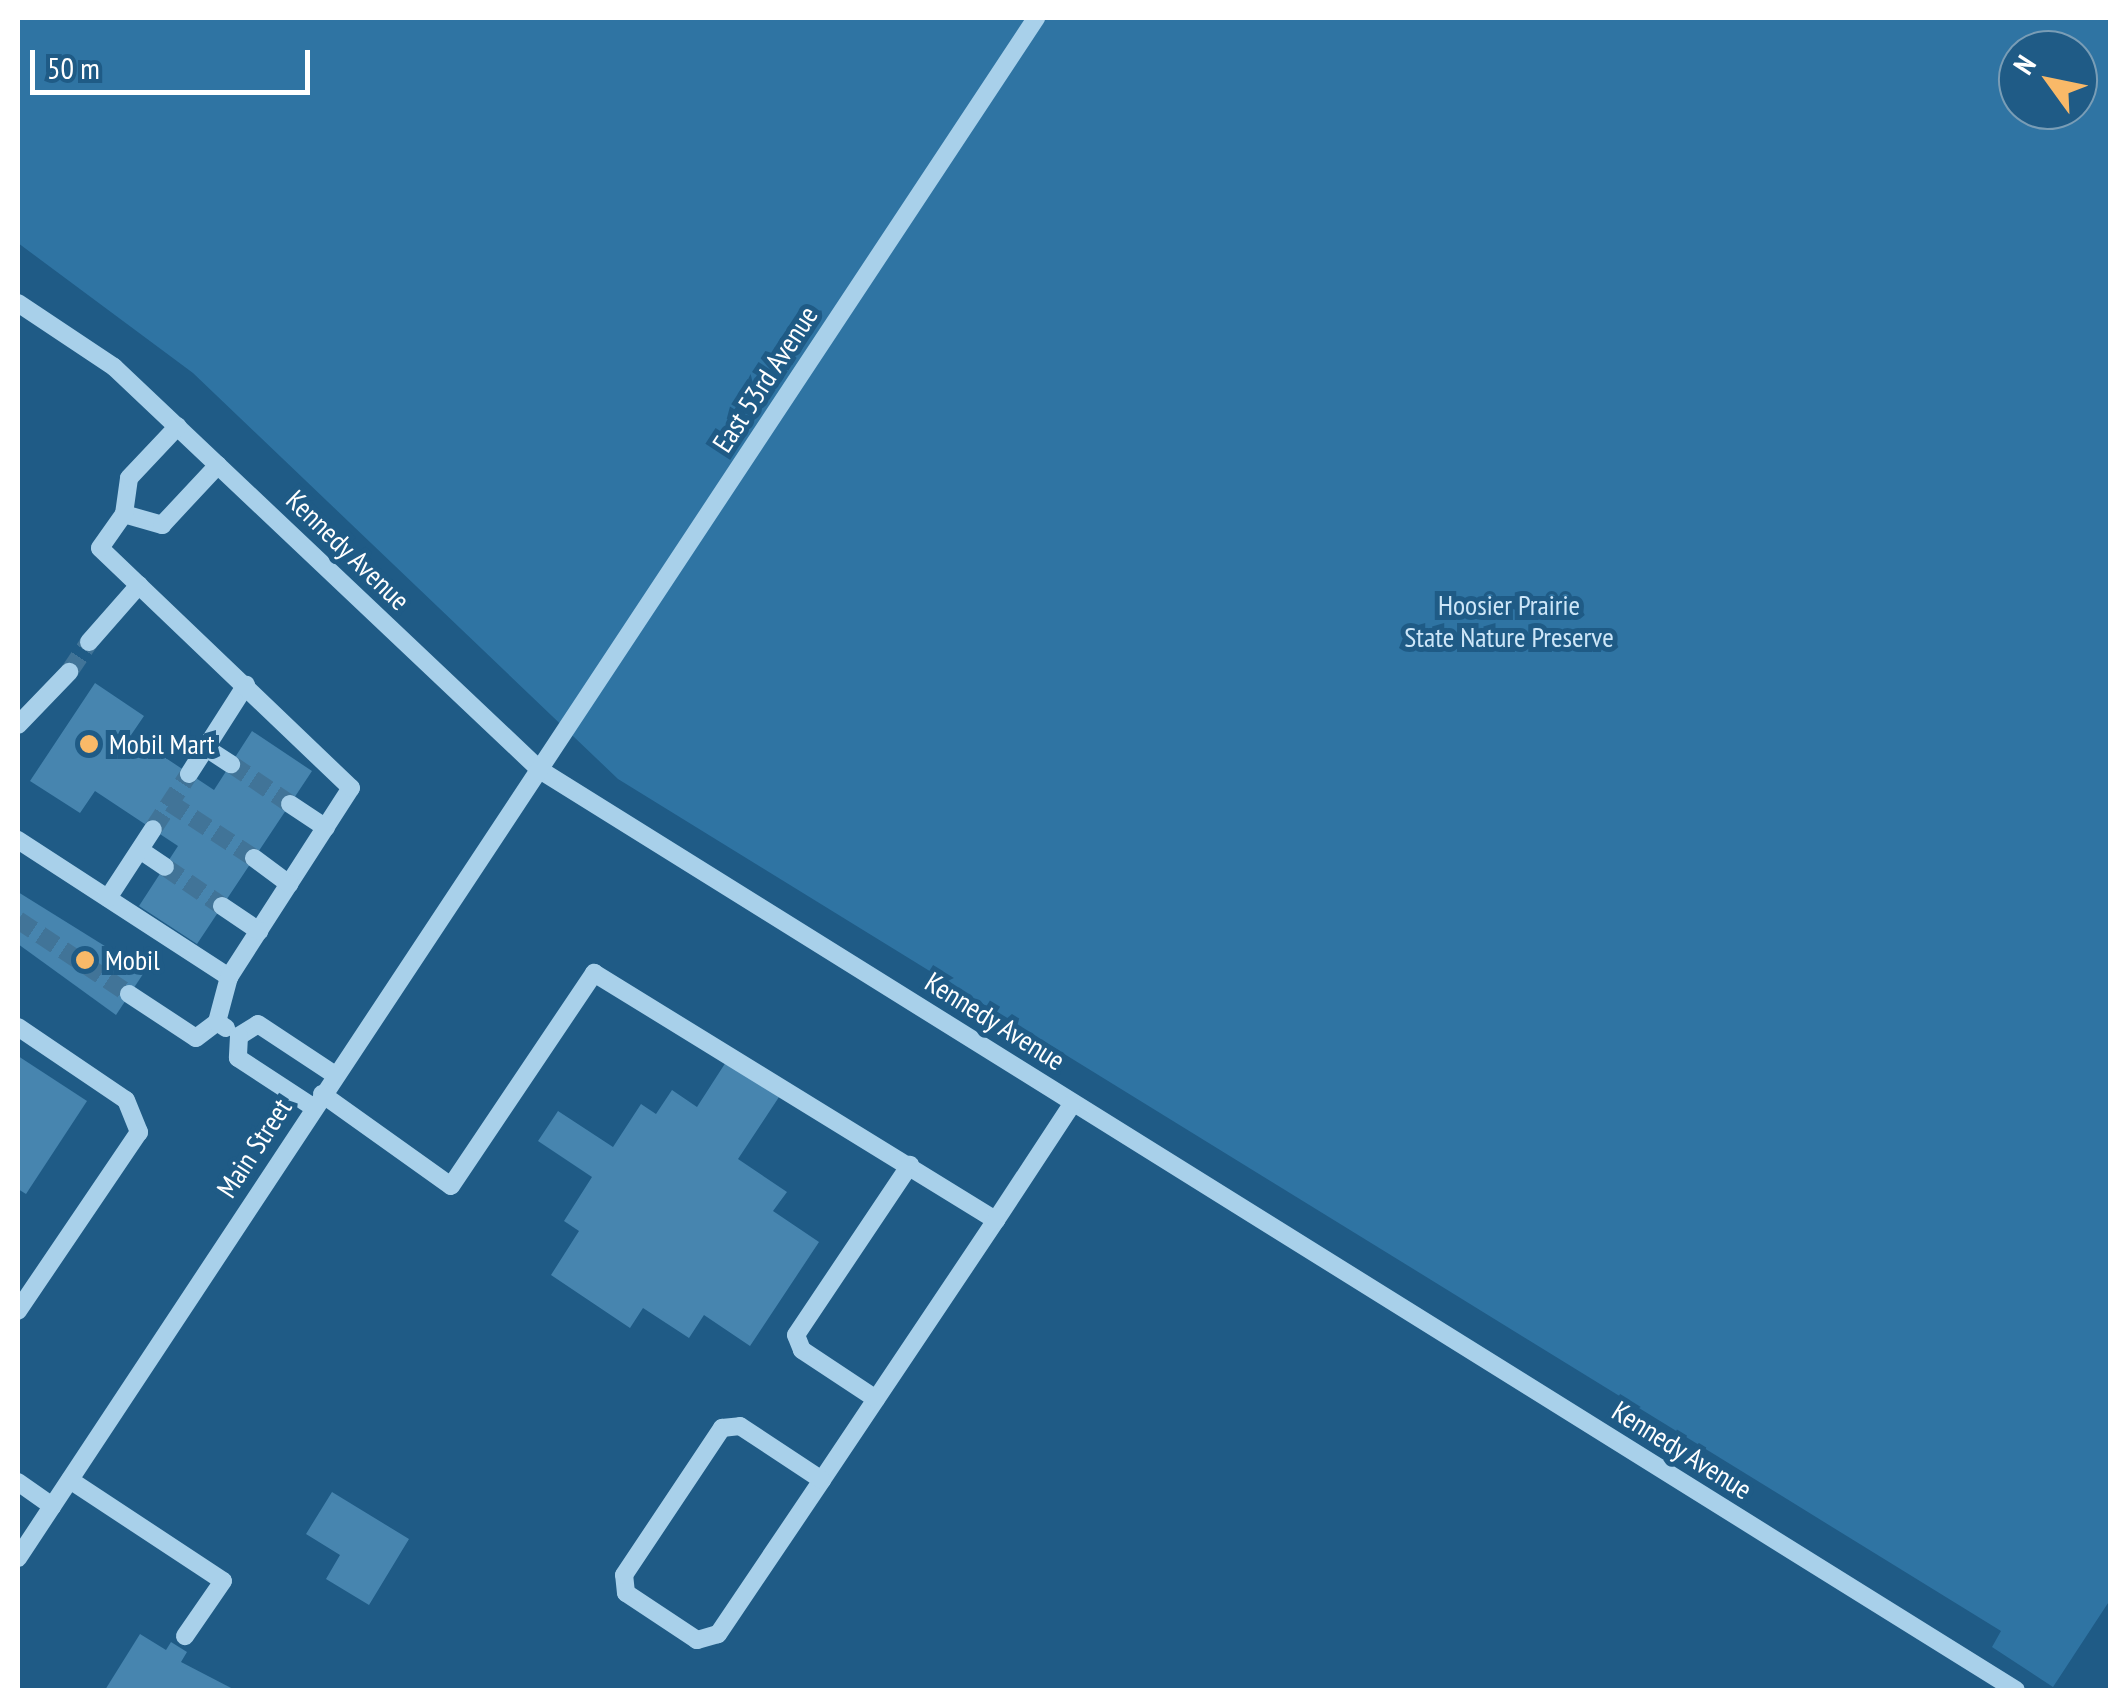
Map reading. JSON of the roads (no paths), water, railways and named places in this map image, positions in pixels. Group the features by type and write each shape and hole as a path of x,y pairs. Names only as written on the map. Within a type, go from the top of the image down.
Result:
{"street":[{"name":"East 53rd Avenue","path":"540,770 1036,18"},
{"name":"Kennedy Avenue","path":"18,304 114,367 540,770 2016,1690"},
{"path":"129,994 196,1038 218,1022 228,977 350,788 246,684 100,548 124,514 129,478 178,426"},
{"path":"124,514 162,526 218,465"},
{"path":"89,642 139,585"},
{"path":"18,725 69,672"},
{"path":"190,774 246,684"},
{"path":"206,748 230,764"},
{"name":"Main Street","path":"18,1558 540,770"},
{"path":"290,804 326,828"},
{"path":"108,898 153,829"},
{"path":"18,840 228,977"},
{"path":"140,850 164,867"},
{"path":"254,858 290,884"},
{"path":"222,906 258,931"},
{"path":"238,1036 238,1058 318,1100 451,1186 594,972 996,1220"},
{"path":"218,1022 238,1036"},
{"path":"238,1036 258,1024 335,1076"},
{"path":"18,1027 126,1100 138,1132 18,1311"},
{"path":"822,1480 740,1426 722,1428 624,1575 626,1593 697,1640 718,1634 822,1480 996,1220 1073,1103"},
{"path":"876,1399 802,1350 796,1335 910,1165"},
{"path":"70,1480 222,1581 185,1636"},
{"path":"18,1482 52,1506"}],"tunnel":[{"path":"69,672 89,642"},
{"path":"231,764 290,804"},
{"path":"153,829 189,774"},
{"path":"170,803 254,858"},
{"path":"165,867 222,906"},
{"path":"18,920 129,994"}],"place":[{"name":"Mobil Mart","path":"89,744"},
{"name":"Mobil","path":"85,960"}],"park label":[{"name":"Hoosier Prairie State Nature Preserve","path":"1509,621"}]}
